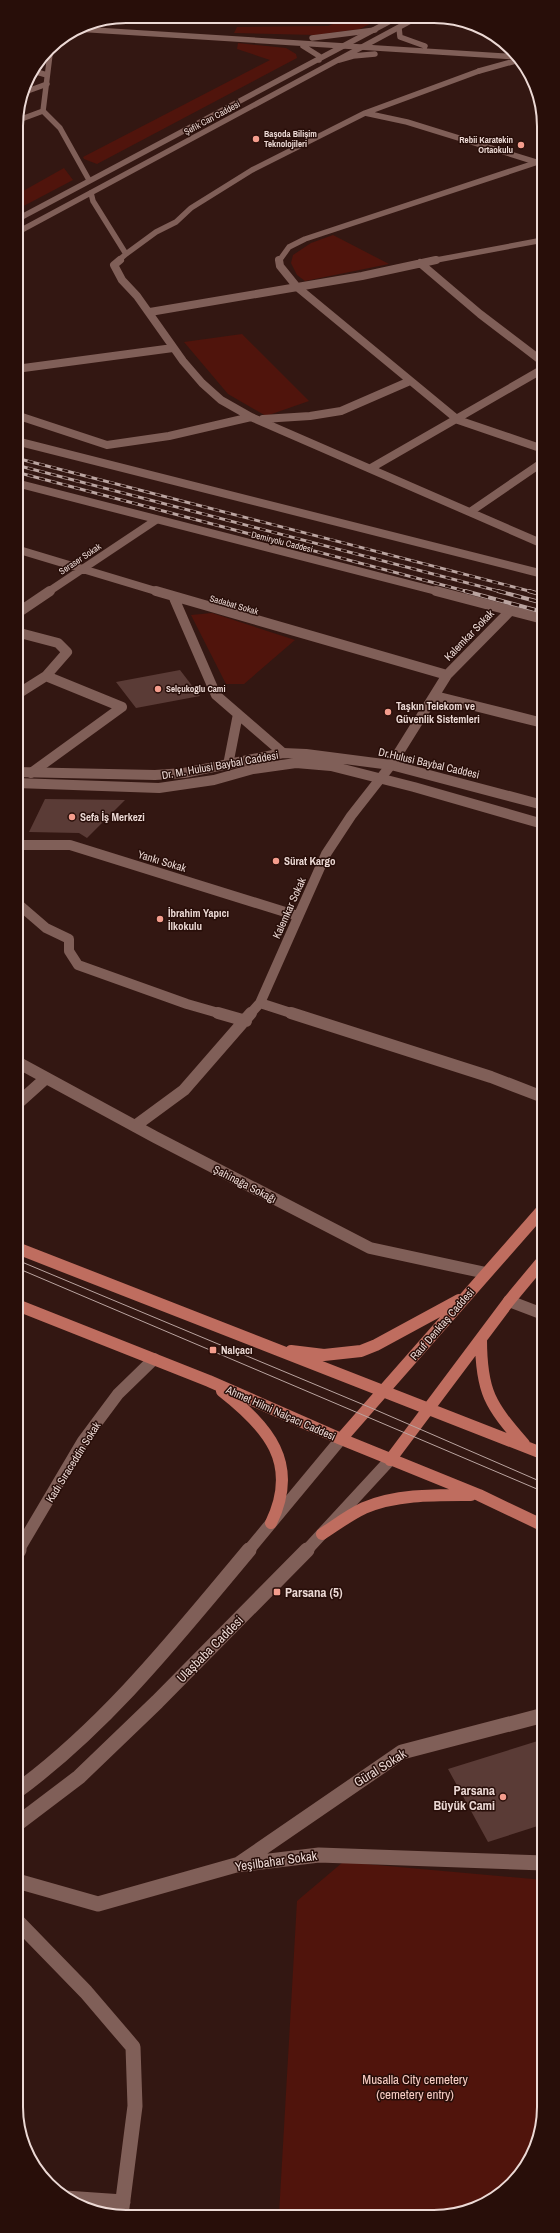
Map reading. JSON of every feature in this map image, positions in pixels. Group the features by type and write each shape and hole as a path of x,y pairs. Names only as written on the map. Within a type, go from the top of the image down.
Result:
{"main road":[{"name":"Rauf Denktaş Caddesi","path":"341,1439 464,1297 537,1216"},
{"path":"23,1250 259,1344 537,1451"},
{"path":"390,1460 509,1301 537,1268"},
{"path":"259,1344 306,1354 345,1354 361,1351 376,1345 464,1297"},
{"name":"Ahmet Hilmi Nalçacı Caddesi","path":"23,1307 209,1381 390,1460 479,1495 537,1523"},
{"path":"481,1339 481,1372 483,1388 488,1401 526,1446"},
{"path":"209,1381 251,1415 266,1430 278,1448 283,1465 284,1483 281,1498 271,1523"},
{"path":"322,1534 350,1516 370,1506 395,1500 423,1496 479,1495"}],"street":[{"name":"Şefik Can Caddesi","path":"23,216 387,23"},
{"name":"Şefik Can Caddesi","path":"23,229 408,23"},
{"path":"399,28 400,37 426,46"},
{"path":"89,30 371,43 505,52"},
{"path":"294,39 341,36 375,30"},
{"path":"201,36 288,43 509,56"},
{"path":"288,43 300,45 314,51 319,56 319,60"},
{"path":"339,60 368,54 450,52"},
{"path":"473,54 484,56 492,62 479,71"},
{"path":"43,111 49,58"},
{"path":"514,61 479,71 365,113 252,170 219,189 191,208 176,222 156,232 126,254 114,265 116,274 150,312 172,348 212,393 227,405 537,541"},
{"path":"38,72 47,75"},
{"path":"29,91 47,84"},
{"path":"43,111 60,128 89,180"},
{"path":"23,118 43,111"},
{"path":"365,113 407,122 537,162"},
{"path":"537,164 305,239 289,247 279,260 280,266 296,288 458,420 537,447"},
{"path":"91,193 93,201 126,254"},
{"path":"150,312 362,276 420,263 537,241"},
{"path":"420,263 484,319 537,358"},
{"path":"23,368 172,348"},
{"path":"370,468 458,420 537,372"},
{"path":"23,417 107,445 169,436 255,418 310,416 341,411 410,381"},
{"path":"23,443 537,572"},
{"path":"470,512 537,466"},
{"name":"Demiryolu Caddesi","path":"23,485 537,616"},
{"name":"Seraser Sokak","path":"23,609 156,520"},
{"name":"Sadabat Sokak","path":"23,551 174,598 447,675"},
{"path":"174,598 216,695 283,753"},
{"name":"Kalemkar Sokak","path":"135,1126 184,1090 246,1021 260,1003 326,854 351,816 382,778 447,675 511,610"},
{"path":"23,634 58,643 67,652 46,676 23,691"},
{"path":"31,773 122,706 46,676"},
{"path":"435,696 537,722"},
{"path":"228,765 238,714"},
{"name":"Dr. M. Hulusi Baybal Caddesi","path":"23,772 155,775 184,774 228,765 256,757 283,753"},
{"name":"Dr.Hulusi Baybal Caddesi","path":"283,753 391,764 537,803"},
{"name":"Dr. M. Hulusi Baybal Caddesi","path":"23,783 159,788 214,780 253,769 296,763 331,766 382,778"},
{"path":"382,778 537,822"},
{"name":"Yankı Sokak","path":"23,846 70,845 298,916"},
{"path":"23,909 46,928 69,939 69,951 78,964 187,1004 246,1021"},
{"path":"260,1003 491,1078 537,1095"},
{"name":"Şahinağa Sokağı","path":"23,1065 135,1126 370,1248 486,1273"},
{"path":"23,1099 46,1078"},
{"path":"509,1301 537,1311"},
{"name":"Kadı Sıraceddin Sokak","path":"23,1544 83,1442 118,1394 154,1359"},
{"path":"23,1786 60,1758 119,1702 155,1663 341,1439"},
{"name":"Ulaşbaba Caddesi","path":"23,1819 79,1777 157,1702 322,1534 390,1460"},
{"name":"Güral Sokak","path":"236,1865 402,1752 537,1717"},
{"name":"Yeşilbahar Sokak","path":"23,1883 98,1904 236,1865 319,1855 537,1863"},
{"path":"23,1928 86,1992 133,2047 135,2106 122,2209 87,2202"}],"green space":[{"path":"335,23 371,23 360,29 316,35 234,33 237,27 328,26"},
{"path":"238,43 286,48 296,54 297,58 97,164 84,159 83,157 270,60 237,49"},
{"path":"64,168 73,180 23,206 23,191"},
{"path":"333,235 389,264 305,281 297,275 291,263 293,255 311,243"},
{"path":"242,334 309,401 266,416 228,394 184,342"},
{"path":"212,613 295,640 244,684 226,684 191,615"},
{"name":"Musalla City cemetery (cemetery entry)","path":"343,1862 537,1879 537,2114 529,2147 523,2159 516,2170 497,2189 467,2205 448,2209 279,2210 297,1901"}],"building":[{"name":"Selçukoğlu Cami","path":"180,670 200,696 136,708 116,682"},
{"name":"Sefa İş Merkezi","path":"45,799 125,800 87,838 79,833 29,832"},
{"name":"Parsana Büyük Cami","path":"537,1741 537,1826 488,1842 448,1769"}],"tram line":[{"path":"23,1263 369,1407 537,1480"},
{"path":"23,1271 537,1489"}],"railway":[{"path":"23,460 533,592"},
{"path":"23,467 502,592"},
{"path":"23,474 469,592"},
{"path":"465,591 537,610"},
{"path":"498,591 537,601"},
{"path":"529,591 537,593"}],"place":[{"name":"Başoda Bilişim Teknolojileri","path":"256,139"},
{"name":"Rebii Karatekin Ortaokulu","path":"521,145"},
{"name":"Selçukoğlu Cami","path":"158,689"},
{"name":"Taşkın Telekom ve Güvenlik Sistemleri","path":"388,712"},
{"name":"Sefa İş Merkezi","path":"72,817"},
{"name":"Sürat Kargo","path":"276,861"},
{"name":"İbrahim Yapıcı İlkokulu","path":"160,919"},
{"name":"Nalçacı","path":"213,1350"},
{"name":"Parsana (5)","path":"277,1592"},
{"name":"Parsana Büyük Cami","path":"503,1797"}]}
